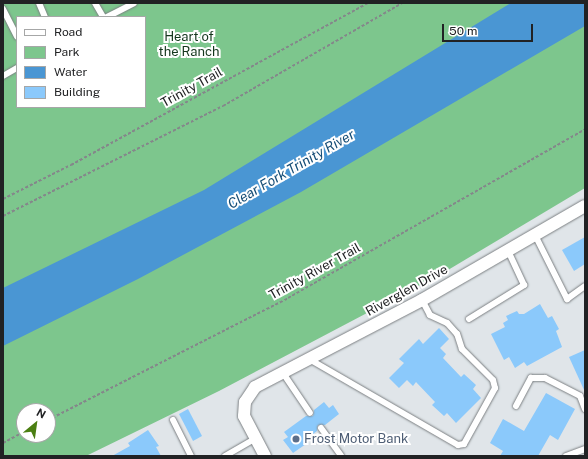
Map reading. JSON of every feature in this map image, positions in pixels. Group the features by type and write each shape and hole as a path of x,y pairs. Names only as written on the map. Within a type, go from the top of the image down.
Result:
{"street":[{"name":"Riverglen Drive","path":"255,439 244,416 245,402 255,387 422,300 585,206"},
{"path":"255,439 265,456"}],"lane":[{"path":"39,3 45,16"},
{"path":"95,3 102,16"},
{"path":"109,16 134,3"},
{"path":"3,9 16,35"},
{"path":"3,76 16,69"},
{"path":"535,235 567,299 585,286"},
{"path":"469,319 524,285 508,250"},
{"path":"309,359 324,370 458,445 464,444 495,388 494,380 462,349 457,334 447,323 430,315 422,300"},
{"path":"283,373 310,413"},
{"path":"516,406 532,378 545,378 576,394 585,409"},
{"path":"173,420 191,456"},
{"path":"321,428 341,456"},
{"path":"225,456 255,439"},
{"path":"566,456 585,449"}],"path":[{"name":"Trinity Trail","path":"3,199 71,165 368,3"},
{"path":"3,216 223,106 402,3"},
{"name":"Trinity River Trail","path":"56,416 288,298 585,129"},
{"path":"3,443 16,436"}],"green space":[{"name":"Heart of the Ranch","path":"3,3 585,3 585,188 443,273 219,391 86,456 3,456"}],"water":[{"name":"Clear Fork Trinity River","path":"511,3 585,3 585,26 301,192 138,279 3,346 3,288 204,190"}],"building":[{"path":"585,237 585,264 574,271 562,250"},
{"path":"540,304 548,318 552,316 559,329 556,331 562,347 527,366 524,362 515,368 509,357 504,360 491,334 505,327 503,323 508,320 506,316 517,311 519,314 524,314"},
{"path":"439,328 449,339 440,348 446,354 443,358 461,377 464,374 476,385 473,389 481,398 456,423 447,413 444,416 432,405 435,402 416,382 413,386 407,380 399,388 389,378 404,363 399,359 419,339 423,344"},
{"path":"585,350 585,392 569,357"},
{"path":"546,393 575,409 558,440 550,435 538,456 500,456 503,451 490,443 503,419 524,431"},
{"path":"324,402 329,408 333,405 339,414 325,425 318,425 317,431 304,441 306,444 293,453 283,440 288,437 284,432 306,416 313,416 314,410"},
{"path":"188,409 202,436 193,441 179,414"},
{"path":"148,430 159,446 156,447 161,456 112,456 130,446 128,443"}],"place":[{"name":"Frost Motor Bank","path":"296,439"}]}
